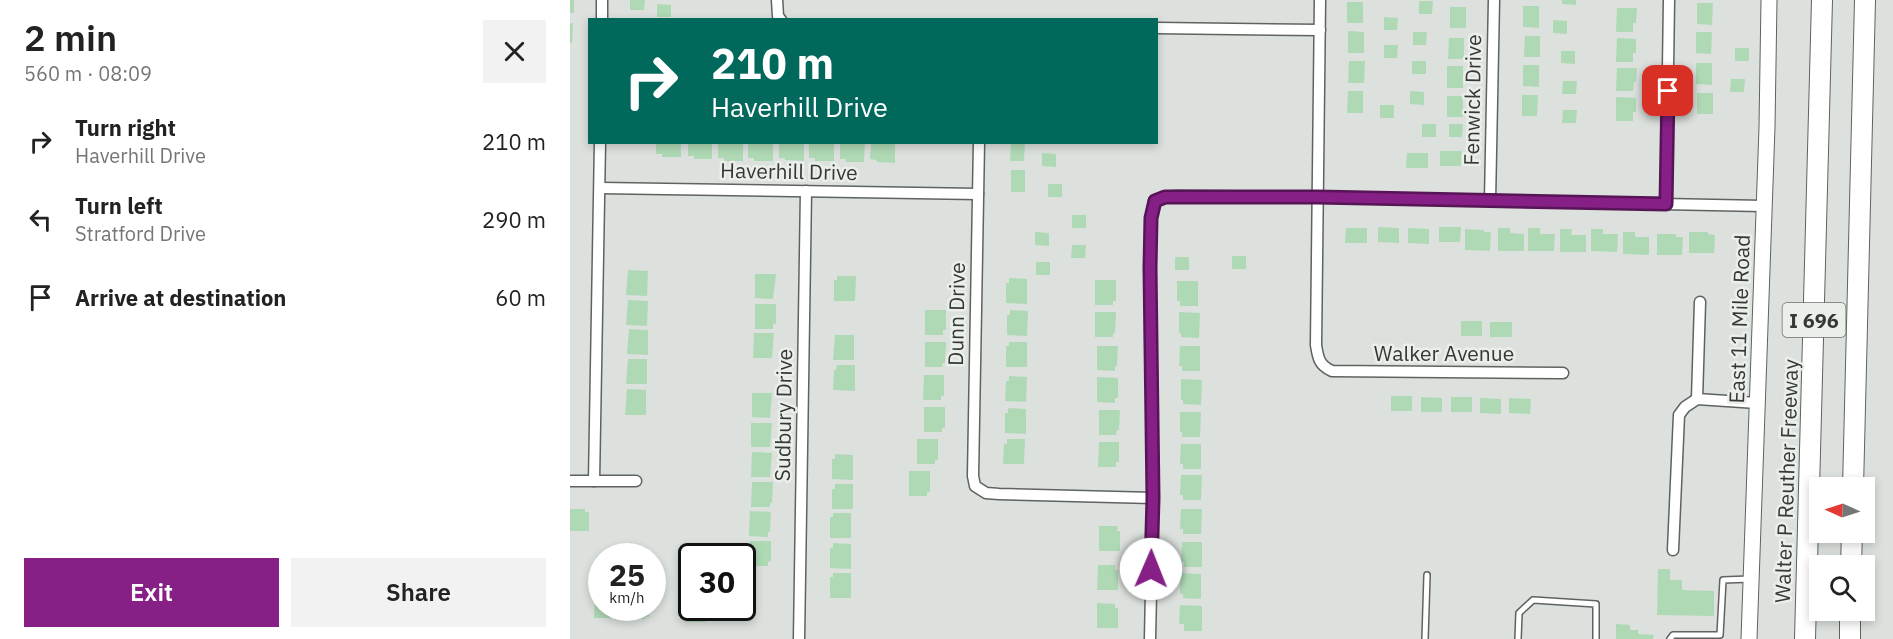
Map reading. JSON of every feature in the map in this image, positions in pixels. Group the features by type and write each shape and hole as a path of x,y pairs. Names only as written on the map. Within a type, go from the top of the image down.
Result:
{"highway":[{"name":"Walter P Reuther Freeway","path":"1805,639 1822,0"},
{"name":"I 696","path":"1853,477 1865,0"},
{"path":"1850,621 1850,639"}],"main road":[{"name":"East 11 Mile Road","path":"1749,639 1769,0"}],"street":[{"path":"602,18 603,0"},
{"path":"777,0 780,18"},
{"path":"1317,197 1320,0"},
{"name":"Fenwick Drive","path":"1490,201 1494,0"},
{"path":"1666,204 1669,0"},
{"path":"1158,28 1320,30"},
{"path":"594,481 600,144"},
{"name":"Dunn Drive","path":"979,144 973,476 975,486 986,492 999,494 1153,498"},
{"name":"Haverhill Drive","path":"600,188 978,194"},
{"name":"Sudbury Drive","path":"799,639 806,191"},
{"path":"1150,639 1153,498 1150,268 1151,218 1155,201 1165,197 1317,197 1764,206"},
{"name":"Walker Avenue","path":"1317,197 1316,345 1318,360 1326,368 1332,371 1371,372 1563,373"},
{"path":"1697,399 1700,302"},
{"path":"1673,550 1679,415 1685,407 1697,399 1757,403"},
{"path":"570,481 636,481"}],"lane":[{"path":"1425,639 1427,574"},
{"path":"1670,639 1673,635 1720,635 1723,580 1751,579"},
{"path":"1518,639 1519,613 1533,600 1596,604 1596,639"}],"building":[{"path":"570,0 574,0 574,13 570,13"},
{"path":"630,0 645,0 644,10 630,10"},
{"path":"1562,0 1576,0 1576,5 1562,4"},
{"path":"1419,1 1433,1 1432,14 1419,14"},
{"path":"1347,2 1363,2 1363,23 1347,23"},
{"path":"1697,3 1713,3 1712,25 1697,24"},
{"path":"657,4 671,5 671,17 657,17"},
{"path":"1523,6 1539,6 1539,28 1523,27"},
{"path":"1450,7 1466,7 1466,28 1450,28"},
{"path":"1617,8 1637,8 1633,32 1616,32"},
{"path":"1384,17 1398,18 1397,30 1384,30"},
{"path":"1553,20 1567,21 1567,34 1553,33"},
{"path":"570,23 573,23 572,43 570,43"},
{"path":"1348,31 1364,32 1364,53 1348,53"},
{"path":"1413,32 1427,32 1426,45 1413,45"},
{"path":"1696,32 1712,32 1711,54 1696,53"},
{"path":"1525,36 1540,36 1540,57 1524,57"},
{"path":"1449,38 1464,38 1464,59 1448,59"},
{"path":"1617,38 1636,39 1636,53 1633,53 1633,62 1616,62"},
{"path":"1384,45 1398,45 1397,58 1384,58"},
{"path":"1735,48 1749,48 1749,61 1735,61"},
{"path":"1561,51 1575,51 1575,64 1561,63"},
{"path":"1349,61 1365,61 1364,83 1348,83"},
{"path":"1412,61 1426,61 1426,74 1412,74"},
{"path":"1696,63 1712,63 1712,85 1696,84"},
{"path":"1523,65 1539,65 1539,87 1523,86"},
{"path":"1447,66 1463,66 1463,88 1447,88"},
{"path":"1617,68 1637,68 1633,91 1616,91"},
{"path":"1731,79 1745,79 1744,92 1730,92"},
{"path":"1563,81 1577,81 1576,94 1562,94"},
{"path":"1348,91 1363,91 1363,113 1347,113"},
{"path":"1410,91 1424,92 1424,105 1410,104"},
{"path":"1697,93 1713,93 1713,114 1697,114"},
{"path":"1522,95 1538,95 1537,116 1522,116"},
{"path":"1447,96 1463,96 1463,117 1447,117"},
{"path":"1616,97 1636,98 1636,112 1633,112 1633,121 1616,121"},
{"path":"1380,105 1394,105 1394,118 1380,118"},
{"path":"1563,110 1577,110 1576,123 1562,123"},
{"path":"1422,124 1436,124 1436,137 1422,137"},
{"path":"1449,124 1463,124 1462,137 1449,137"},
{"path":"656,144 681,144 681,157 662,157 662,154 656,154"},
{"path":"688,144 712,144 712,159 694,159 694,156 688,156"},
{"path":"718,144 743,144 743,161 724,161 724,158 718,158"},
{"path":"748,144 773,144 773,161 754,161 754,158 748,158"},
{"path":"779,144 804,144 804,161 779,158"},
{"path":"809,144 834,144 834,161 815,161 815,158 809,158"},
{"path":"840,144 865,144 864,162 846,162 846,159 840,159"},
{"path":"871,144 895,144 895,163 877,162 870,159"},
{"path":"1011,144 1025,144 1024,161 1010,161"},
{"path":"1440,151 1462,151 1461,166 1440,166"},
{"path":"1042,153 1056,154 1056,167 1042,166"},
{"path":"1407,153 1428,153 1428,168 1406,168"},
{"path":"1011,170 1025,170 1025,192 1011,192"},
{"path":"1048,184 1062,184 1062,197 1048,197"},
{"path":"1072,215 1086,215 1086,228 1072,228"},
{"path":"1378,227 1399,228 1399,243 1378,242"},
{"path":"1439,227 1461,227 1460,242 1439,242"},
{"path":"1346,228 1367,228 1367,243 1345,243"},
{"path":"1408,228 1429,229 1429,244 1408,243"},
{"path":"1498,228 1510,228 1510,233 1524,234 1524,251 1498,251"},
{"path":"1528,228 1540,228 1540,234 1555,234 1554,251 1528,251"},
{"path":"1465,229 1491,232 1490,251 1465,250"},
{"path":"1560,229 1572,229 1571,235 1586,235 1586,252 1560,252"},
{"path":"1591,229 1603,229 1603,234 1618,234 1617,252 1591,251"},
{"path":"1035,232 1049,233 1049,246 1035,245"},
{"path":"1623,232 1635,232 1635,237 1649,237 1649,255 1623,254"},
{"path":"1689,232 1708,232 1708,234 1715,235 1714,253 1689,253"},
{"path":"1657,234 1676,234 1676,237 1683,237 1682,255 1657,255"},
{"path":"1072,245 1086,245 1085,258 1071,258"},
{"path":"1232,256 1246,256 1246,269 1232,269"},
{"path":"1175,257 1189,257 1189,270 1175,270"},
{"path":"1036,262 1050,262 1050,275 1036,275"},
{"path":"628,270 648,271 647,296 626,295"},
{"path":"755,274 776,274 773,299 755,298"},
{"path":"837,276 856,276 855,301 834,301 834,280 837,280"},
{"path":"1009,278 1027,279 1027,304 1006,303 1006,283 1009,283"},
{"path":"1095,280 1116,280 1116,301 1113,301 1113,305 1095,305"},
{"path":"1177,281 1198,281 1198,306 1180,306 1180,301 1177,301"},
{"path":"628,300 648,301 647,326 626,325"},
{"path":"755,304 776,304 776,324 773,324 773,329 755,329"},
{"path":"925,310 946,310 946,330 943,330 943,335 925,335"},
{"path":"1010,310 1028,311 1027,336 1007,335 1007,315 1010,315"},
{"path":"1095,312 1116,312 1113,337 1095,337"},
{"path":"1179,312 1200,313 1199,338 1181,337"},
{"path":"1461,321 1482,321 1482,336 1461,336"},
{"path":"1490,322 1512,322 1512,337 1490,337"},
{"path":"629,329 648,330 648,355 627,354"},
{"path":"754,333 774,333 772,358 753,358"},
{"path":"835,335 854,335 854,360 833,360"},
{"path":"925,342 946,342 945,363 942,367 925,367"},
{"path":"1009,342 1027,342 1027,367 1006,367 1006,346 1009,346"},
{"path":"1097,346 1118,346 1115,371 1097,370"},
{"path":"1180,346 1200,346 1200,371 1182,371 1182,366 1179,366"},
{"path":"628,359 647,359 647,384 626,384"},
{"path":"837,365 855,365 855,391 833,390 834,370"},
{"path":"924,375 944,375 944,396 941,396 941,400 923,400"},
{"path":"1009,376 1027,377 1026,402 1005,401 1006,381 1009,381"},
{"path":"1097,377 1118,378 1118,398 1115,398 1115,403 1097,402"},
{"path":"1181,379 1202,380 1201,405 1183,404"},
{"path":"627,389 646,390 646,415 625,415"},
{"path":"752,393 772,393 770,418 752,417"},
{"path":"1391,396 1412,396 1412,411 1391,411"},
{"path":"1421,397 1442,398 1442,412 1421,412"},
{"path":"1451,397 1472,397 1472,412 1451,412"},
{"path":"1480,398 1501,399 1501,414 1480,413"},
{"path":"1509,398 1531,399 1530,414 1509,413"},
{"path":"924,407 945,407 945,428 942,428 942,432 924,432"},
{"path":"1008,408 1026,409 1026,434 1005,433 1005,413 1008,413"},
{"path":"1099,410 1120,410 1119,430 1116,435 1099,435"},
{"path":"1180,412 1201,412 1200,437 1182,437"},
{"path":"751,423 772,423 770,447 751,447"},
{"path":"917,439 938,439 938,460 935,460 935,464 917,464"},
{"path":"1007,439 1025,439 1024,464 1003,464 1004,444 1007,444"},
{"path":"1099,442 1119,442 1119,462 1116,462 1116,467 1098,467"},
{"path":"1181,444 1201,444 1201,469 1183,469 1183,464 1180,464"},
{"path":"752,452 772,453 770,477 751,477"},
{"path":"835,454 853,455 853,480 832,479 832,459 835,459"},
{"path":"909,471 930,471 930,492 927,492 927,496 909,496"},
{"path":"1181,475 1202,475 1201,500 1183,500 1183,495 1180,495"},
{"path":"752,482 773,482 770,507 751,507"},
{"path":"835,484 853,484 853,509 832,509 832,489 835,489"},
{"path":"570,509 585,509 585,512 589,512 589,531 570,531"},
{"path":"1181,509 1202,509 1201,534 1183,534 1183,529 1180,529"},
{"path":"750,511 771,512 768,537 749,536"},
{"path":"833,513 851,513 851,538 830,538 830,517 833,517"},
{"path":"1099,526 1118,526 1120,551 1099,551"},
{"path":"750,541 771,541 771,562 768,561 768,566 756,566 756,543 750,543"},
{"path":"1182,542 1202,542 1202,567 1184,567 1184,562 1181,562"},
{"path":"833,543 851,544 851,569 830,568 830,548 833,548"},
{"path":"1098,565 1115,565 1115,570 1118,570 1118,590 1097,590"},
{"path":"1658,569 1670,569 1670,580 1682,580 1682,590 1714,591 1714,616 1657,615"},
{"path":"833,573 851,573 851,598 830,598 830,577 833,577"},
{"path":"1180,573 1201,574 1201,599 1183,598 1183,594 1180,594"},
{"path":"1097,603 1115,604 1115,608 1118,608 1118,628 1097,628"},
{"path":"1180,605 1202,606 1202,631 1184,631 1184,624 1179,624"},
{"path":"1616,624 1630,625 1630,630 1638,630 1638,634 1654,635 1653,639 1616,639"}],"route":[{"path":"1151,569 1153,498 1150,268 1151,218 1155,201 1165,197 1317,197 1666,204 1668,91"}]}
